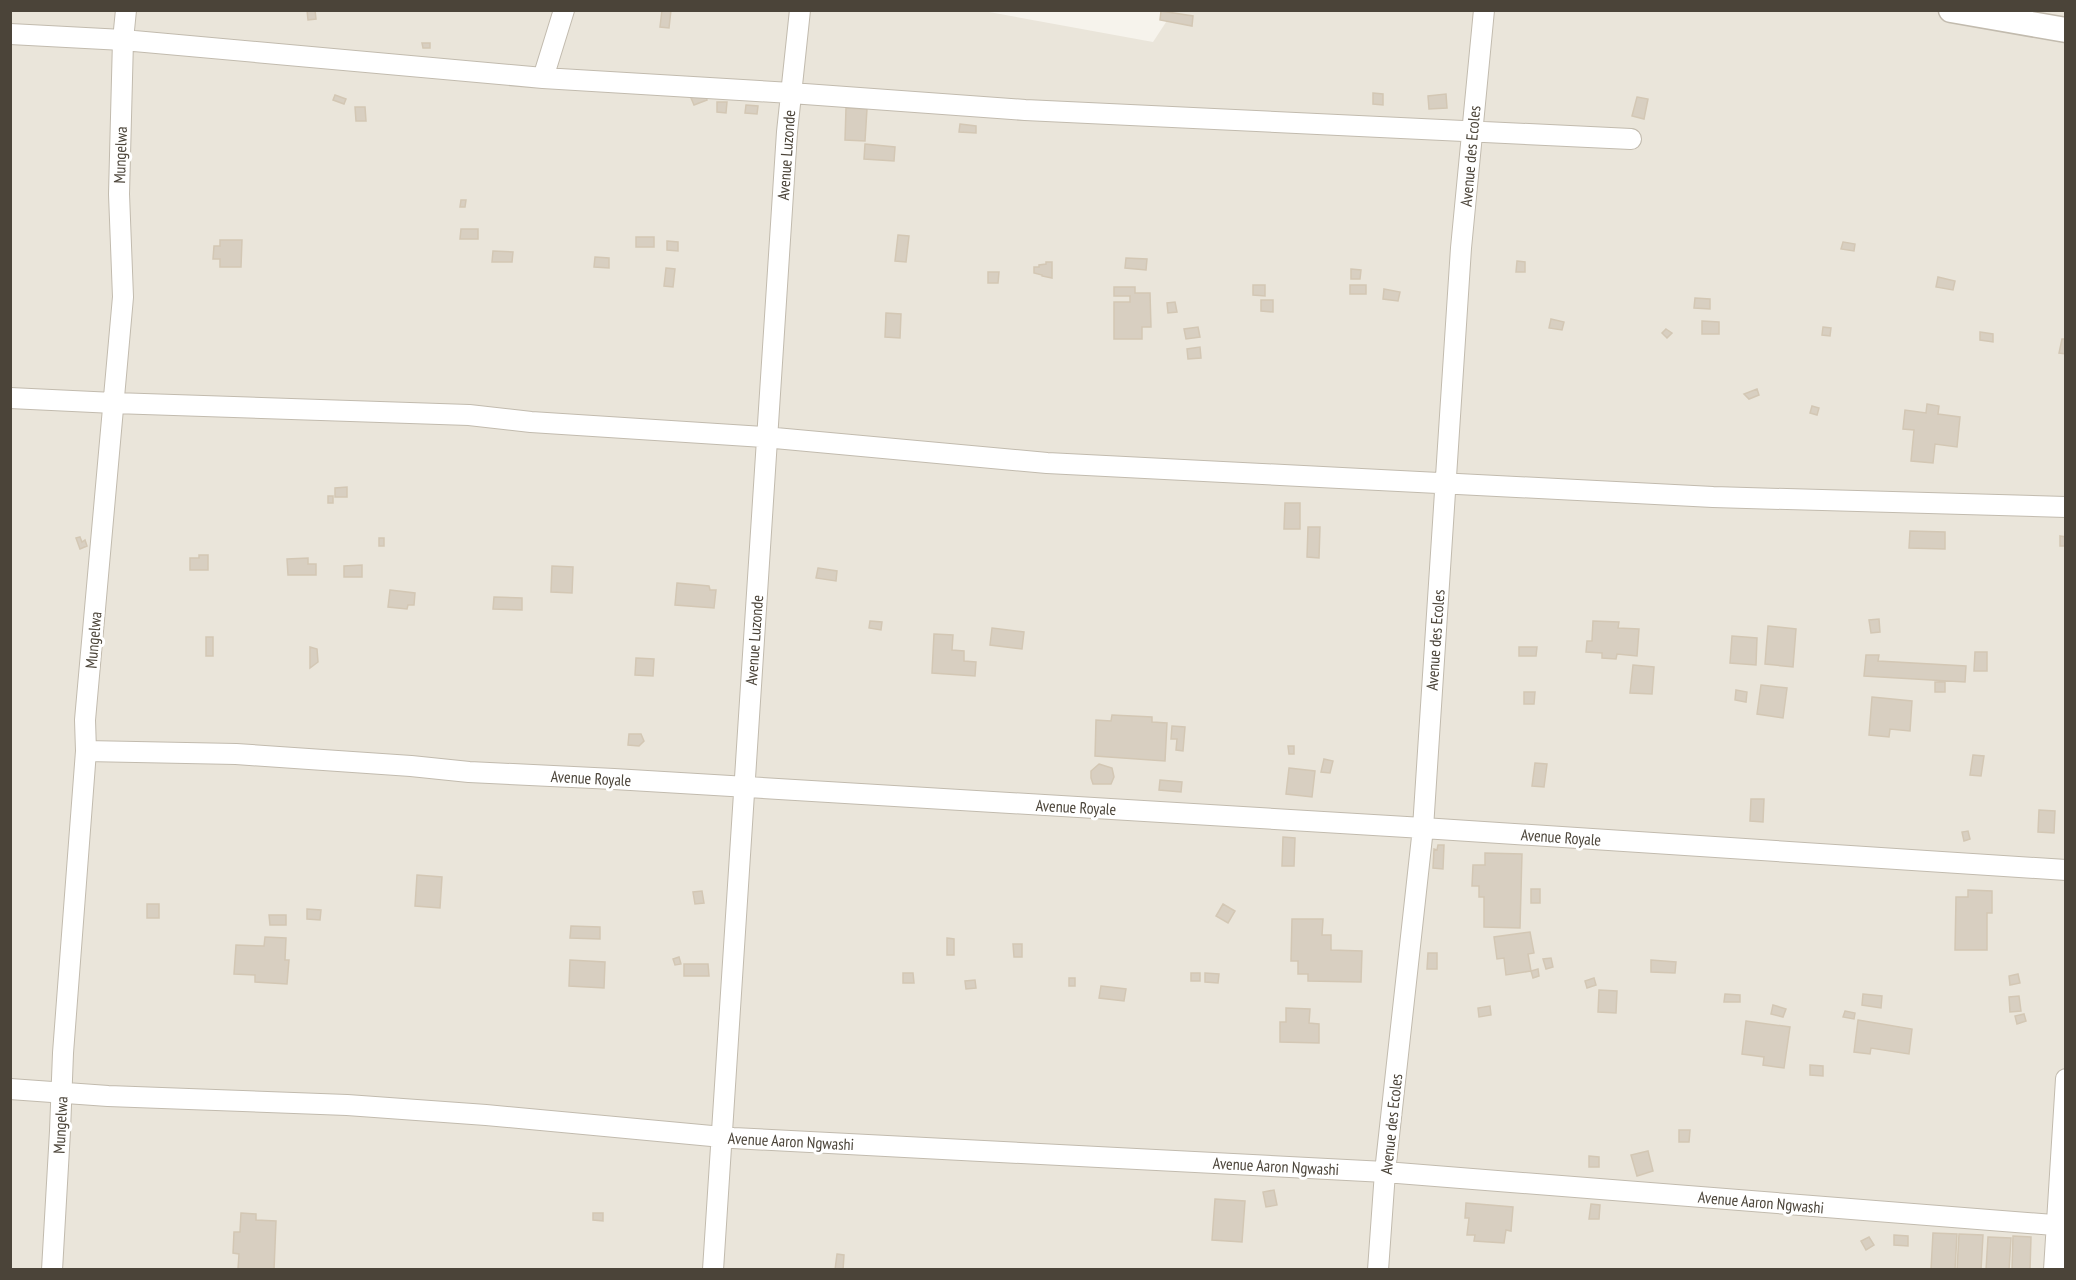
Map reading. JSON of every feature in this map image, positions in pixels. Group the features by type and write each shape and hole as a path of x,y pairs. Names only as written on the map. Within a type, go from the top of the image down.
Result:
{"street":[{"name":"Mungelwa","path":"52,1269 66,1007 86,752 85,720 123,297 118,194 126,10"},
{"path":"543,78 564,10"},
{"name":"Avenue Luzonde","path":"713,1269 767,437 791,93 800,10"},
{"name":"Avenue des Ecoles","path":"1378,1269 1385,1172 1423,828 1461,248 1484,10"},
{"path":"1951,10 2066,30"},
{"path":"10,34 123,40 543,78 1025,110 1631,140"},
{"path":"10,398 114,404 469,415 552,423 767,437 1047,463 1713,496 2066,507"},
{"name":"Avenue Royale","path":"86,752 236,754 411,765 469,772 1423,828 2066,870"},
{"path":"2054,1269 2061,1225 2066,1079"},
{"name":"Avenue Aaron Ngwashi","path":"10,1089 486,1114 721,1137 1385,1172 2061,1225"}],"shaded area":[{"path":"978,10 1153,42 1174,10 2065,11 2065,1269 11,1269 10,11"}],"building":[{"path":"307,10 315,10 316,19 308,20"},
{"path":"662,10 671,10 669,28 660,27"},
{"path":"1161,11 1193,16 1192,26 1160,20"},
{"path":"422,43 430,43 430,48 423,48"},
{"path":"705,93 707,100 694,105 691,98"},
{"path":"1373,93 1383,94 1383,105 1373,104"},
{"path":"1446,94 1447,108 1429,109 1428,96"},
{"path":"335,95 346,99 344,104 333,100"},
{"path":"1637,97 1648,99 1644,119 1632,116"},
{"path":"717,102 727,102 726,113 717,112"},
{"path":"746,105 758,106 757,114 745,113"},
{"path":"355,107 365,107 366,121 356,121"},
{"path":"846,108 867,109 865,141 845,140"},
{"path":"960,124 976,126 976,133 959,132"},
{"path":"865,144 895,147 894,161 864,159"},
{"path":"461,200 466,200 465,207 460,207"},
{"path":"461,229 478,229 478,239 460,239"},
{"path":"898,235 909,236 906,262 895,261"},
{"path":"636,237 654,237 654,247 636,247"},
{"path":"220,240 242,240 241,267 220,267 220,259 213,259 214,246 220,246"},
{"path":"667,241 678,242 678,251 667,250"},
{"path":"1843,242 1855,244 1854,251 1841,249"},
{"path":"493,251 513,252 512,262 492,262"},
{"path":"595,257 609,258 609,268 594,267"},
{"path":"1126,258 1147,259 1146,270 1125,268"},
{"path":"1517,261 1525,262 1525,272 1516,272"},
{"path":"1046,262 1052,262 1052,278 1034,273 1034,267 1039,267"},
{"path":"666,268 675,269 673,287 664,286"},
{"path":"1351,269 1361,270 1360,279 1351,279"},
{"path":"988,272 999,272 998,283 988,283"},
{"path":"1938,277 1955,281 1953,290 1936,287"},
{"path":"1253,285 1265,285 1265,296 1253,295"},
{"path":"1350,285 1366,285 1366,294 1350,294"},
{"path":"1114,287 1135,287 1135,293 1150,293 1151,327 1142,327 1142,339 1114,339 1114,302 1130,302 1130,296 1114,296"},
{"path":"1384,289 1400,292 1398,301 1383,299"},
{"path":"1695,298 1710,299 1710,309 1694,308"},
{"path":"1261,300 1273,300 1273,312 1261,311"},
{"path":"1175,302 1177,312 1168,313 1167,303"},
{"path":"886,313 901,314 900,338 885,337"},
{"path":"1551,319 1564,322 1562,330 1549,328"},
{"path":"1702,321 1719,322 1719,334 1702,334"},
{"path":"1198,327 1200,337 1186,339 1184,329"},
{"path":"1823,327 1831,328 1830,336 1822,335"},
{"path":"1666,329 1672,333 1667,338 1662,333"},
{"path":"1980,332 1993,334 1993,342 1980,340"},
{"path":"2062,339 2066,339 2066,354 2059,353"},
{"path":"1200,347 1201,358 1188,359 1187,349"},
{"path":"1757,389 1759,395 1749,399 1744,394"},
{"path":"1927,404 1939,406 1938,414 1960,417 1957,447 1935,444 1933,463 1911,461 1914,430 1903,429 1905,410 1926,413"},
{"path":"1812,406 1819,408 1817,415 1810,413"},
{"path":"347,487 347,497 335,497 335,488"},
{"path":"328,496 333,496 333,503 328,503"},
{"path":"1285,503 1300,503 1300,529 1284,529"},
{"path":"1308,527 1320,527 1319,558 1307,557"},
{"path":"1910,531 1945,532 1945,549 1909,548"},
{"path":"2060,536 2066,537 2066,546 2060,546"},
{"path":"80,537 82,542 85,540 87,546 80,549 76,538"},
{"path":"379,538 384,538 384,546 379,546"},
{"path":"199,555 208,555 208,570 190,570 190,558 199,558"},
{"path":"308,558 308,564 316,564 316,575 288,575 287,559"},
{"path":"362,565 362,577 344,577 344,566"},
{"path":"552,566 573,567 572,593 551,592"},
{"path":"818,568 837,571 836,581 816,578"},
{"path":"677,583 709,586 710,590 716,590 714,608 675,605"},
{"path":"390,590 415,593 414,605 408,605 407,609 388,607"},
{"path":"494,597 522,598 522,610 493,609"},
{"path":"1879,619 1880,632 1871,633 1869,620"},
{"path":"870,621 882,622 881,630 869,628"},
{"path":"1593,621 1619,622 1618,628 1639,629 1637,656 1617,654 1616,659 1602,658 1602,653 1586,652 1587,641 1592,641"},
{"path":"1768,626 1796,629 1793,667 1765,664"},
{"path":"992,628 1024,632 1022,649 990,645"},
{"path":"934,634 953,635 952,650 964,651 964,661 976,662 975,676 932,673"},
{"path":"1732,636 1757,638 1756,665 1730,663"},
{"path":"206,637 213,637 213,656 206,656"},
{"path":"310,647 317,649 318,662 310,668"},
{"path":"1519,647 1537,647 1536,656 1519,656"},
{"path":"1975,652 1987,652 1987,671 1974,671"},
{"path":"1866,655 1879,655 1878,661 1966,666 1965,682 1864,676"},
{"path":"636,658 654,659 653,676 635,675"},
{"path":"1633,665 1654,667 1652,694 1630,693"},
{"path":"1935,682 1945,682 1945,692 1935,692"},
{"path":"1761,685 1787,688 1783,718 1757,714"},
{"path":"1736,690 1747,692 1746,702 1735,700"},
{"path":"1524,692 1535,692 1534,704 1524,704"},
{"path":"1872,697 1912,701 1910,731 1890,729 1889,737 1869,735"},
{"path":"1112,715 1152,717 1152,722 1167,723 1165,761 1095,756 1096,720 1111,721"},
{"path":"1172,726 1185,727 1183,751 1176,750 1177,739 1171,739"},
{"path":"629,734 641,734 644,741 639,746 628,745"},
{"path":"1288,746 1294,746 1294,754 1289,754"},
{"path":"1973,755 1984,756 1981,776 1970,775"},
{"path":"1324,759 1333,761 1330,773 1321,772"},
{"path":"1535,763 1547,764 1544,787 1532,786"},
{"path":"1099,764 1112,768 1114,777 1111,784 1093,784 1091,771"},
{"path":"1289,768 1315,771 1312,797 1286,794"},
{"path":"1160,780 1182,782 1181,792 1159,790"},
{"path":"1751,799 1764,799 1763,822 1750,821"},
{"path":"2039,810 2055,811 2054,833 2038,832"},
{"path":"1968,831 1970,839 1964,841 1962,832"},
{"path":"1283,837 1295,838 1294,866 1282,866"},
{"path":"1438,845 1444,845 1443,869 1433,868 1434,849 1437,850"},
{"path":"1485,853 1522,854 1520,928 1484,927 1484,897 1479,897 1479,886 1472,886 1473,865 1485,865"},
{"path":"417,875 442,877 440,908 415,906"},
{"path":"1531,889 1540,889 1540,903 1531,903"},
{"path":"1968,890 1992,891 1992,913 1987,913 1987,950 1955,950 1956,897 1968,897"},
{"path":"702,891 704,903 695,904 693,892"},
{"path":"147,904 159,904 159,918 147,918"},
{"path":"1223,904 1235,911 1228,923 1216,916"},
{"path":"307,909 321,910 320,920 307,919"},
{"path":"269,915 286,915 286,925 270,925"},
{"path":"1292,919 1323,919 1322,935 1331,935 1331,950 1362,951 1361,982 1308,981 1308,974 1298,974 1298,961 1291,961"},
{"path":"571,926 600,927 600,939 570,938"},
{"path":"1530,932 1534,953 1528,954 1531,971 1506,975 1504,958 1497,959 1494,937"},
{"path":"265,937 286,938 285,960 289,960 287,984 255,982 255,975 234,974 236,945 264,946"},
{"path":"947,938 954,939 954,955 947,955"},
{"path":"1013,944 1022,944 1022,957 1014,957"},
{"path":"1428,953 1437,953 1437,969 1427,969"},
{"path":"679,957 681,964 675,965 673,959"},
{"path":"1551,958 1553,967 1546,969 1543,959"},
{"path":"570,960 605,962 604,988 569,986"},
{"path":"1651,960 1676,962 1675,973 1651,972"},
{"path":"684,964 708,964 709,976 684,976"},
{"path":"1538,969 1539,976 1533,978 1531,971"},
{"path":"903,973 913,973 914,983 903,983"},
{"path":"1191,973 1200,973 1200,981 1191,981"},
{"path":"1205,973 1219,974 1218,983 1205,982"},
{"path":"2018,974 2020,983 2010,985 2009,976"},
{"path":"1069,978 1075,978 1075,986 1069,986"},
{"path":"1594,978 1596,985 1587,988 1585,981"},
{"path":"975,980 976,988 966,989 965,981"},
{"path":"1101,986 1126,989 1124,1001 1099,998"},
{"path":"1599,990 1617,991 1616,1013 1598,1012"},
{"path":"1725,994 1740,995 1740,1002 1724,1002"},
{"path":"1863,994 1882,996 1881,1008 1862,1005"},
{"path":"2019,996 2021,1011 2010,1012 2009,997"},
{"path":"1773,1005 1786,1009 1783,1017 1771,1014"},
{"path":"1490,1006 1491,1015 1479,1017 1478,1008"},
{"path":"1286,1008 1310,1009 1309,1023 1319,1024 1319,1043 1280,1042 1280,1022 1286,1022"},
{"path":"1845,1011 1855,1013 1854,1019 1843,1017"},
{"path":"2024,1014 2026,1021 2017,1024 2015,1016"},
{"path":"1858,1020 1912,1029 1909,1054 1871,1048 1870,1054 1854,1052"},
{"path":"1746,1021 1790,1027 1784,1068 1763,1065 1764,1057 1742,1054"},
{"path":"1810,1065 1823,1066 1823,1076 1810,1075"},
{"path":"1679,1130 1690,1130 1689,1142 1679,1142"},
{"path":"1648,1151 1653,1171 1637,1176 1631,1155"},
{"path":"1589,1156 1599,1157 1599,1167 1589,1167"},
{"path":"1274,1190 1277,1205 1266,1207 1263,1192"},
{"path":"1215,1199 1245,1201 1242,1242 1212,1240"},
{"path":"1466,1203 1513,1207 1511,1231 1506,1230 1504,1243 1474,1241 1475,1235 1467,1235 1469,1218 1465,1218"},
{"path":"1591,1204 1600,1205 1599,1219 1589,1219"},
{"path":"241,1213 256,1214 256,1220 276,1221 274,1270 238,1269 239,1254 233,1253 234,1232 240,1232"},
{"path":"593,1213 603,1213 603,1221 593,1220"},
{"path":"1933,1233 1957,1234 1955,1270 1931,1270"},
{"path":"1959,1234 1983,1235 1981,1270 1957,1270"},
{"path":"1894,1235 1908,1236 1908,1246 1894,1245"},
{"path":"2013,1236 2031,1237 2030,1270 2012,1270"},
{"path":"1869,1237 1874,1245 1866,1250 1861,1241"},
{"path":"1988,1237 2011,1238 2009,1270 1986,1270"},
{"path":"837,1254 844,1255 843,1270 835,1270"}]}
